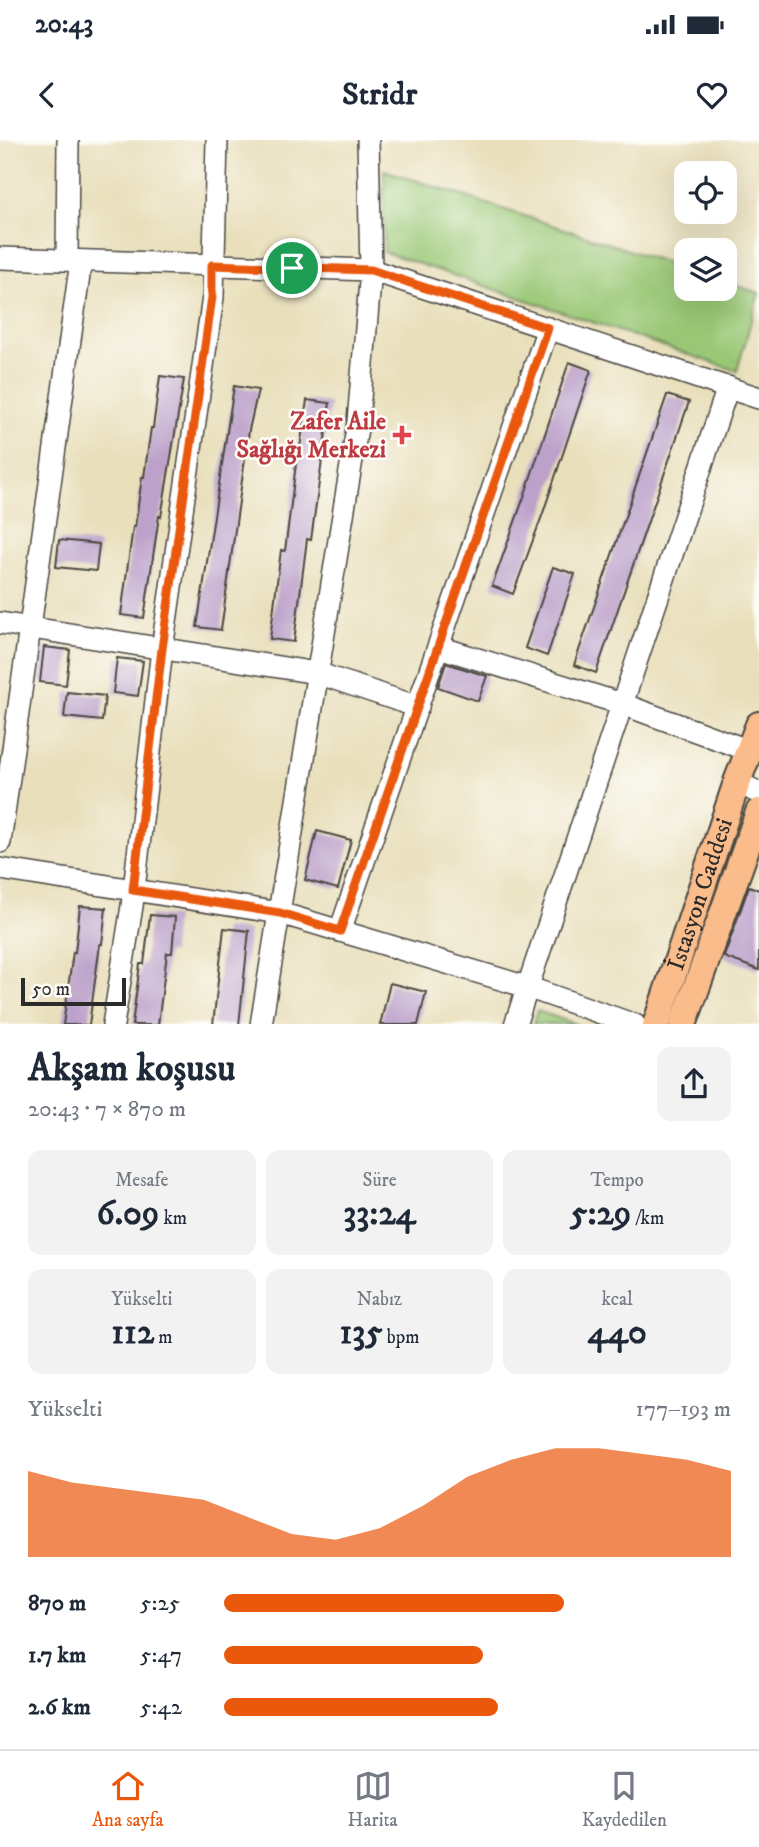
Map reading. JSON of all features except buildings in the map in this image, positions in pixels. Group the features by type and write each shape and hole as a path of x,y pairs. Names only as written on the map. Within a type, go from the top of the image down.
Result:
{"main road":[{"name":"İstasyon Caddesi","path":"656,1024 748,788 750,751 759,725"},
{"name":"İstasyon Caddesi","path":"683,1024 759,812"}],"street":[{"path":"0,842 74,261 68,140"},
{"path":"113,1024 212,297 217,140"},
{"path":"261,1024 358,422 371,270 369,140"},
{"path":"0,258 371,270 759,398"},
{"path":"340,931 548,328"},
{"path":"514,1024 729,387"},
{"path":"0,623 317,673 418,707"},
{"path":"439,647 622,704 750,751"},
{"path":"0,869 280,913 527,987 635,1024"}],"green space":[{"path":"384,170 674,265 674,301 737,301 737,286 759,293 737,371 384,252"},
{"path":"537,1011 577,1024 533,1024"}],"place":[{"name":"Zafer Aile Sağlığı Merkezi","path":"402,435"}],"route":[{"path":"212,265 292,268 371,270 548,328 340,931 280,913 133,890 162,649 212,297 212,265"}]}
